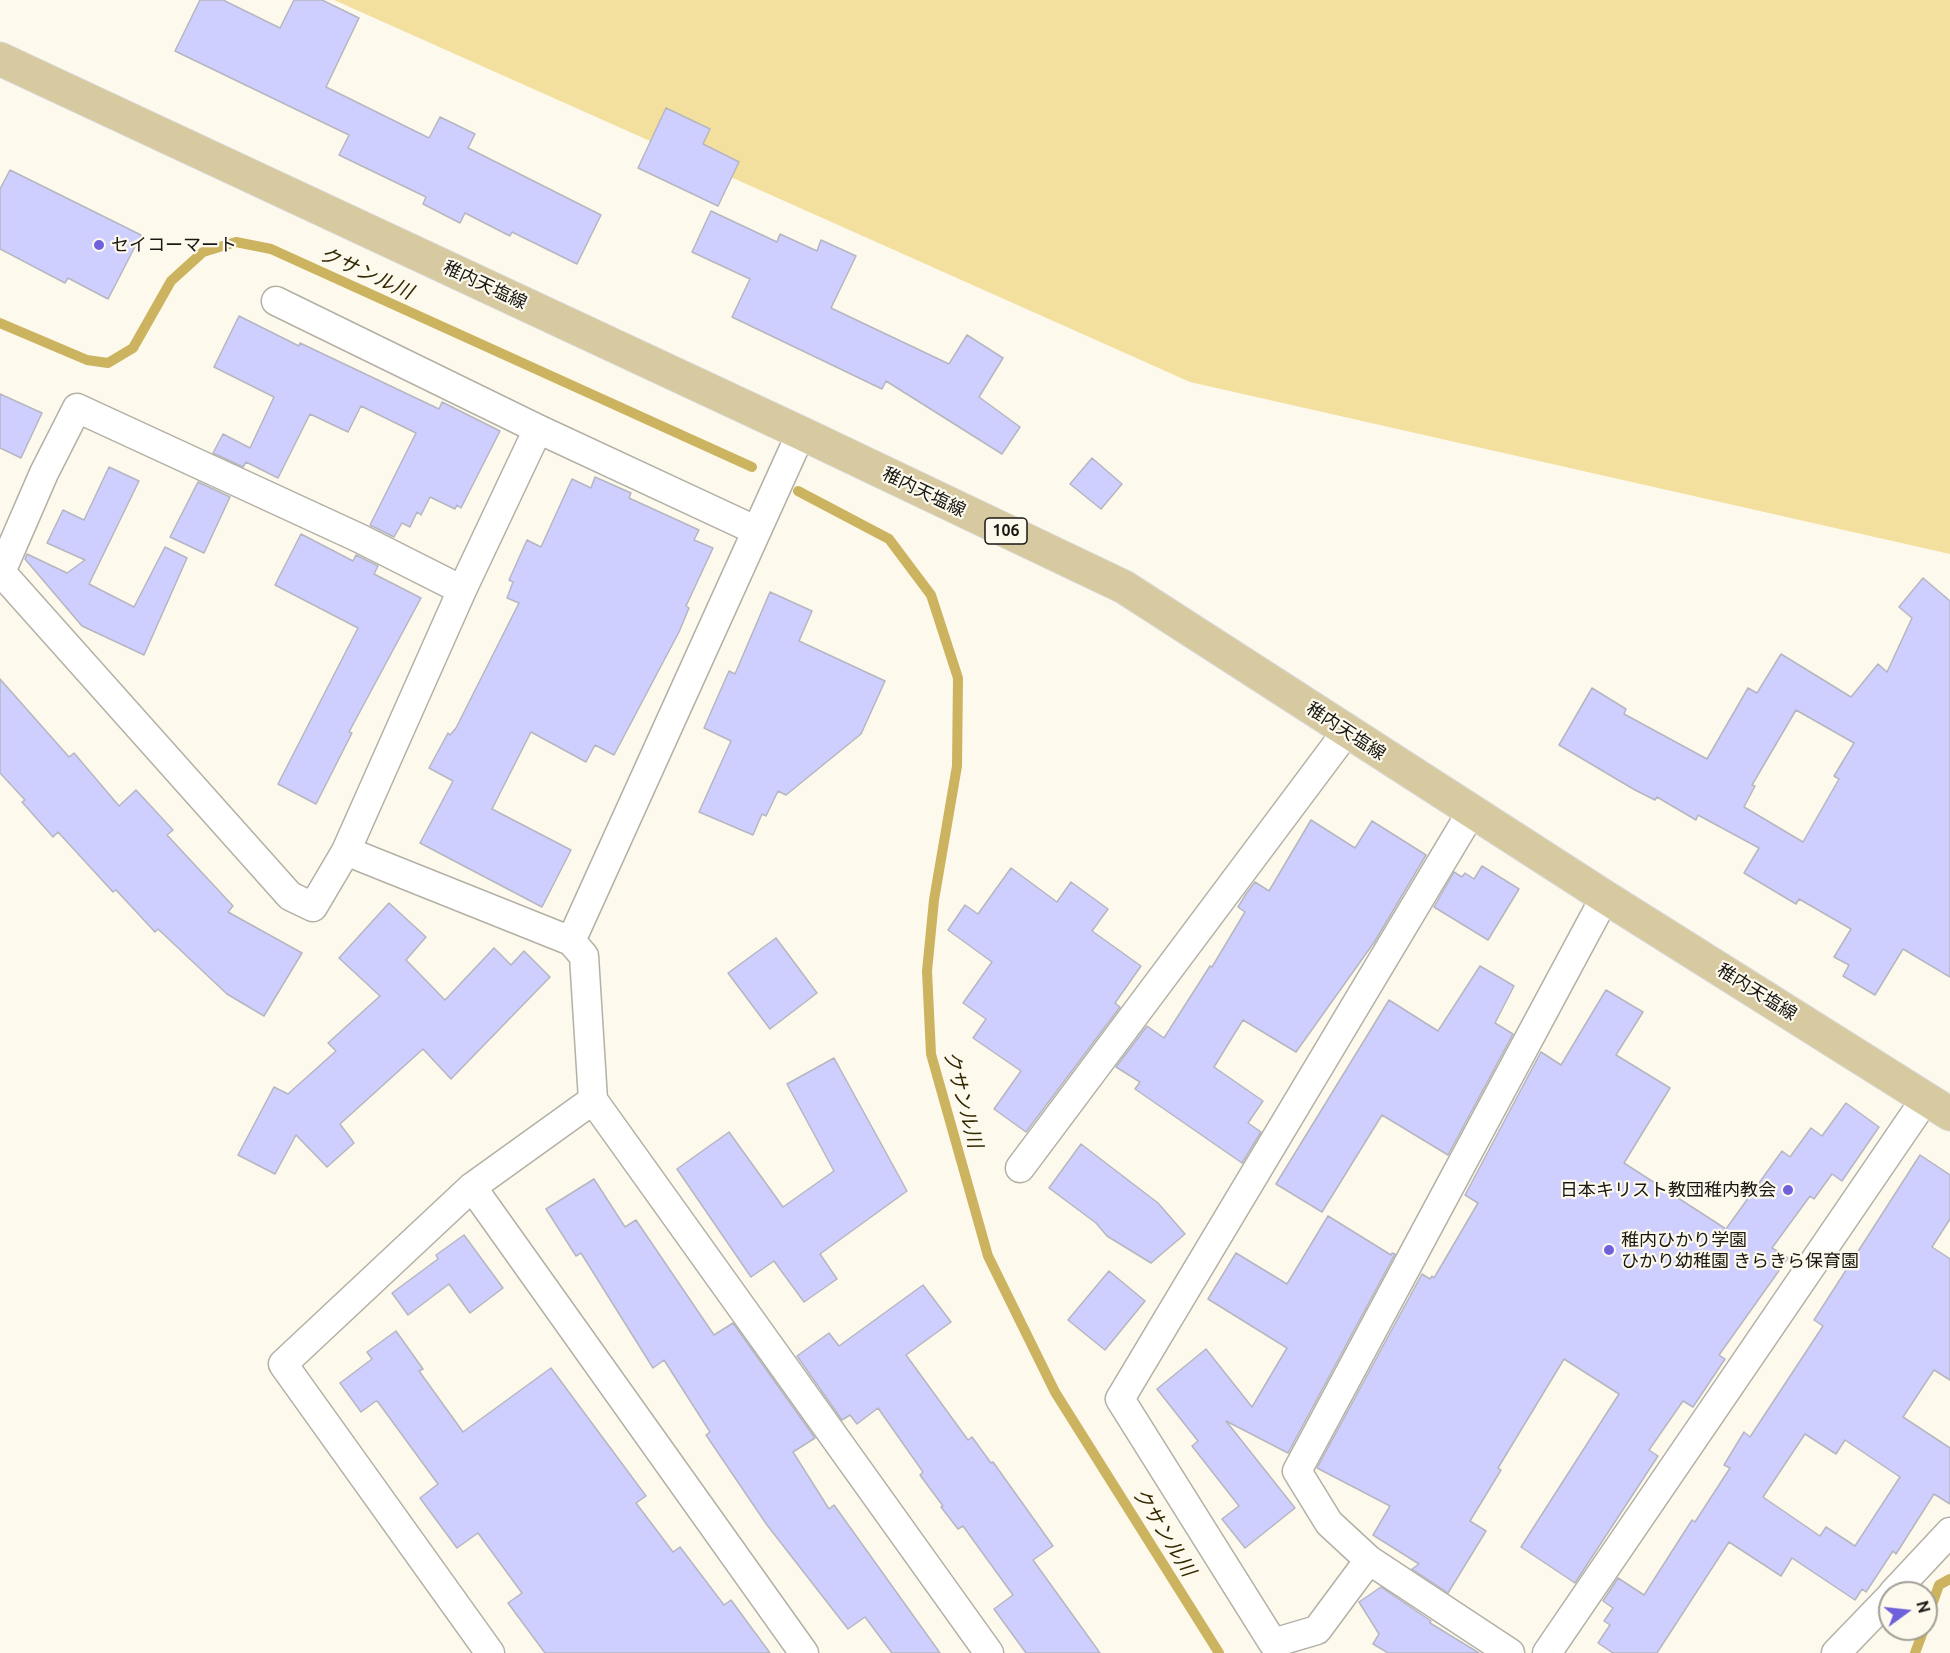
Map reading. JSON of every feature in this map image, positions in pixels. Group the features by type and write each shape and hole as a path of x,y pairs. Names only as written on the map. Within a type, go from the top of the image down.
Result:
{"main road":[{"name":"稚内天塩線","path":"0,59 801,432 1124,587 1605,897 1938,1106"}],"street":[{"path":"276,301 538,429 755,530"},
{"path":"462,590 359,538 77,408 44,473 2,572 290,896 312,907 346,851 462,590 538,429"},
{"path":"571,941 801,432"},
{"path":"1020,1168 1347,731"},
{"path":"1369,1560 1317,1630 1273,1643 1120,1399 1472,812"},
{"path":"346,851 571,941 584,956 593,1100 989,1653"},
{"path":"1510,1653 1369,1560 1329,1523 1297,1471 1605,897"},
{"path":"490,1653 283,1364 472,1187 593,1100"},
{"path":"1547,1653 1938,1106"},
{"path":"472,1187 804,1653"},
{"path":"1904,1581 1950,1532"},
{"path":"1836,1653 1878,1609"}],"shaded area":[{"path":"334,0 1950,0 1950,554 1190,382"}],"building":[{"path":"200,0 223,0 280,28 294,0 322,0 359,18 326,87 429,138 440,117 475,134 468,148 601,215 577,264 512,232 510,236 465,213 460,223 423,204 426,197 339,155 349,135 175,51"},
{"path":"666,108 710,129 703,144 739,162 718,206 638,168"},
{"path":"10,170 141,235 108,299 68,278 65,283 0,249 0,189"},
{"path":"711,211 777,242 780,234 817,251 821,240 856,256 831,308 949,364 967,335 1003,358 979,397 1020,427 1002,454 886,381 882,389 732,317 750,279 692,252"},
{"path":"239,316 299,346 300,343 439,409 442,402 500,431 461,508 457,505 455,509 430,497 421,515 417,512 410,527 402,523 394,537 370,525 416,433 361,406 348,432 310,414 278,478 246,462 243,467 213,453 223,434 250,448 274,397 214,367"},
{"path":"0,394 42,413 21,458 0,448"},
{"path":"1092,458 1122,484 1101,509 1070,484"},
{"path":"109,467 139,481 89,584 134,607 165,547 187,558 144,655 82,626 25,559 27,554 67,573 85,560 47,543 63,510 84,520"},
{"path":"595,477 631,493 629,498 699,530 694,540 713,548 686,606 689,608 679,632 614,755 595,745 586,762 531,732 492,809 571,850 542,907 420,843 453,781 429,768 448,733 450,735 456,728 519,603 507,598 513,582 509,580 527,540 541,547 572,479 591,488"},
{"path":"198,482 230,497 204,553 170,537"},
{"path":"301,534 353,561 356,555 378,566 374,574 421,598 349,732 352,733 316,804 278,784 358,628 275,585"},
{"path":"1923,578 1950,601 1950,977 1903,949 1875,995 1843,976 1849,965 1834,957 1851,929 1799,899 1796,904 1744,873 1759,848 1698,815 1696,820 1657,797 1655,800 1635,790 1559,745 1592,688 1626,709 1624,714 1707,759 1748,688 1757,693 1781,654 1851,697 1878,664 1887,672 1912,618 1899,607","holes":["1796,710 1854,743 1834,776 1839,779 1803,842 1744,807 1755,786 1752,785"]},
{"path":"770,592 812,611 799,641 885,681 861,734 786,795 778,791 766,816 762,814 753,835 699,812 731,741 704,728 729,671 735,674"},
{"path":"0,679 69,757 74,753 119,806 136,790 173,830 167,835 233,906 228,912 302,953 264,1016 227,994 158,929 155,932 116,890 113,892 58,832 53,837 22,802 25,800 0,773"},
{"path":"1311,820 1355,848 1372,821 1426,855 1375,941 1296,1052 1243,1020 1214,1067 1263,1101 1248,1123 1261,1132 1242,1163 1135,1089 1140,1082 1116,1067 1147,1026 1164,1038 1210,966 1212,967 1245,912 1238,907 1246,894 1255,882 1269,891"},
{"path":"1482,866 1519,889 1488,940 1434,907 1454,872 1462,877 1465,873 1474,879"},
{"path":"1011,868 1057,902 1071,882 1108,909 1092,931 1141,966 1115,1003 1120,1007 1026,1132 994,1109 1021,1071 973,1038 986,1019 963,1003 992,962 948,930 965,905 978,914"},
{"path":"389,903 426,937 406,960 445,1000 494,948 511,965 524,951 550,977 451,1079 423,1049 340,1124 354,1143 327,1167 296,1135 275,1174 238,1155 274,1087 288,1094 336,1051 328,1043 380,996 339,958"},
{"path":"776,938 817,993 770,1029 728,973"},
{"path":"1480,966 1514,986 1495,1023 1513,1034 1448,1155 1382,1115 1322,1212 1276,1184 1389,1000 1438,1031"},
{"path":"1606,990 1643,1012 1616,1055 1670,1088 1624,1163 1726,1229 1782,1151 1790,1157 1811,1128 1822,1136 1846,1103 1879,1127 1842,1181 1832,1174 1814,1199 1810,1196 1772,1248 1788,1258 1719,1355 1725,1359 1693,1407 1683,1401 1649,1450 1658,1456 1575,1583 1521,1547 1619,1394 1564,1359 1498,1468 1501,1470 1470,1521 1486,1531 1448,1593 1412,1569 1419,1564 1373,1535 1390,1506 1317,1468 1422,1274 1430,1279 1432,1276 1434,1278 1478,1203 1465,1195 1541,1052 1561,1065"},
{"path":"834,1058 907,1191 820,1254 837,1279 804,1302 774,1261 751,1277 677,1169 729,1132 783,1207 834,1171 787,1084"},
{"path":"1081,1144 1158,1203 1185,1234 1151,1263 1107,1236 1096,1223 1049,1188"},
{"path":"1920,1155 1950,1175 1950,1219 1932,1247 1950,1259 1950,1380 1934,1370 1903,1417 1950,1448 1950,1504 1934,1494 1896,1554 1893,1551 1866,1592 1862,1589 1855,1600 1792,1558 1781,1576 1729,1542 1657,1653 1613,1653 1598,1643 1610,1625 1604,1621 1613,1608 1603,1601 1618,1578 1644,1595 1692,1520 1695,1522 1730,1468 1724,1465 1744,1432 1750,1437 1823,1326 1814,1320","holes":["1805,1434 1836,1454 1845,1440 1900,1477 1855,1546 1826,1527 1820,1536 1763,1497"]},
{"path":"594,1179 625,1227 636,1220 714,1335 733,1323 815,1438 793,1452 829,1509 834,1505 940,1653 892,1653 865,1617 848,1629 767,1525 706,1435 710,1432 664,1360 653,1368 581,1253 576,1256 546,1209"},
{"path":"1328,1216 1391,1255 1395,1254 1288,1453 1226,1421 1295,1508 1245,1548 1222,1519 1239,1506 1192,1446 1198,1441 1157,1389 1206,1349 1252,1407 1287,1348 1208,1299 1236,1253 1287,1284"},
{"path":"464,1235 503,1288 470,1313 449,1284 408,1315 392,1293 438,1259 436,1255"},
{"path":"1109,1271 1145,1301 1105,1350 1068,1320"},
{"path":"923,1285 951,1322 906,1355 968,1440 972,1437 991,1463 993,1462 1053,1546 1033,1560 1100,1653 1026,1653 994,1609 1013,1595 963,1526 958,1529 941,1507 943,1506 920,1475 923,1472 878,1408 857,1424 850,1415 842,1420 797,1356 829,1333 839,1346"},
{"path":"396,1331 423,1369 419,1371 463,1432 551,1368 646,1496 636,1503 673,1552 680,1547 724,1605 731,1600 770,1653 545,1653 508,1603 522,1593 478,1533 457,1548 420,1498 438,1484 378,1402 376,1401 361,1412 340,1383 372,1359 367,1352"},
{"path":"1381,1587 1431,1621 1430,1623 1479,1653 1388,1653 1373,1644 1379,1634 1359,1602"}],"waterway":[{"name":"クサンル川","path":"0,323 87,360 108,363 133,348 171,281 203,252 236,242 271,249 752,467"},
{"name":"クサンル川","path":"798,491 889,539 931,595 958,678 957,766 934,900 927,971 931,1054 988,1256 1055,1392 1219,1653"},
{"name":"クサンル川","path":"1938,1588 1950,1579"},
{"name":"クサンル川","path":"1915,1653 1920,1641"}],"place":[{"name":"セイコーマート","path":"99,245"},
{"name":"日本キリスト教団稚内教会","path":"1788,1190"},
{"name":"稚内ひかり学園 ひかり幼稚園 きらきら保育園","path":"1609,1250"}]}
